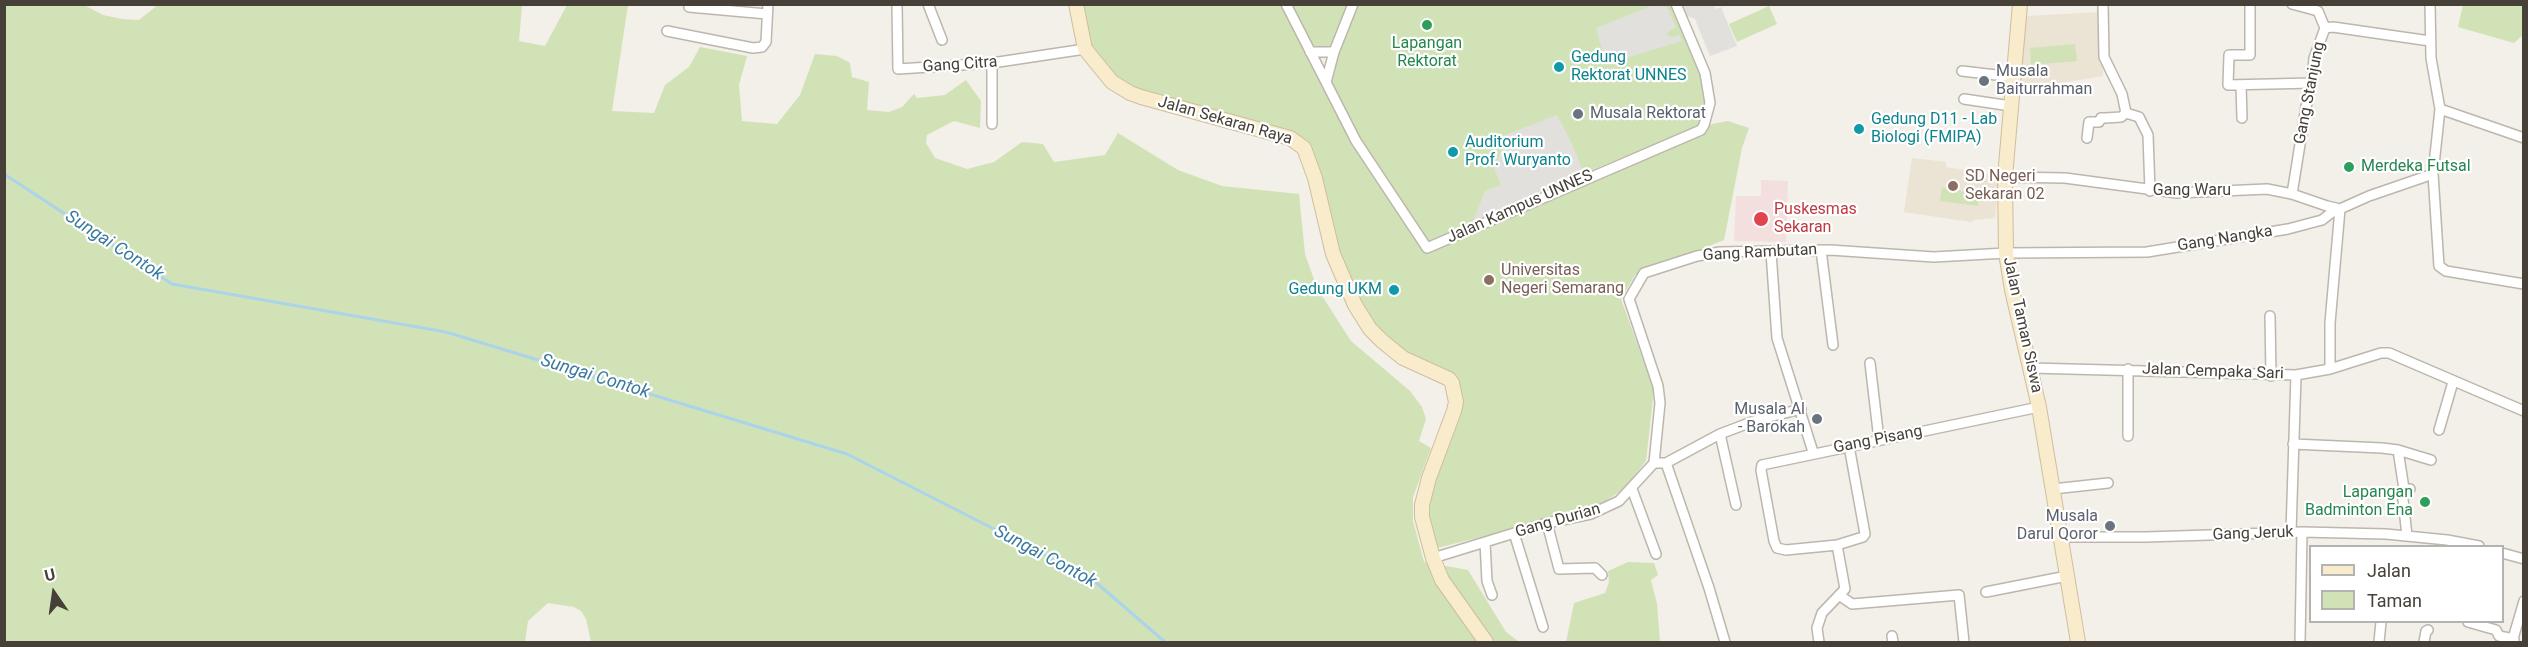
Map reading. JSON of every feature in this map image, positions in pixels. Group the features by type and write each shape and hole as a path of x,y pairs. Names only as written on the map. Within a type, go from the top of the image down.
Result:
{"main road":[{"path":"1076,4 1085,50"},
{"name":"Jalan Taman Siswa","path":"2020,4 2005,177 2007,253 2012,290 2039,407 2078,642"},
{"name":"Jalan Sekaran Raya","path":"1085,50 1112,82 1141,97 1290,138 1304,148 1315,178 1333,254 1354,305 1370,329 1382,341 1403,357 1449,379 1455,391 1454,411 1429,478 1422,505 1422,517 1433,558 1449,591 1486,642"}],"street":[{"name":"Gang Citra","path":"897,4 898,69 992,63 1085,50"},
{"path":"928,4 942,40"},
{"name":"Jalan Kampus UNNES","path":"1286,4 1356,141 1427,248 1701,130 1710,103 1705,73 1676,4"},
{"path":"1326,82 1334,52 1353,4"},
{"path":"2103,4 2104,57 2122,94 2126,113"},
{"path":"2250,4 2250,55 2229,55 2228,85 2312,83"},
{"path":"2292,4 2318,11 2325,28"},
{"path":"2430,4 2430,41 2440,109 2433,174 2437,262 2446,271 2523,284"},
{"path":"667,31 753,48 762,47 766,42 767,9 689,7"},
{"name":"Gang Stanjung","path":"2292,194 2312,83 2314,58 2325,28 2333,27 2430,41"},
{"path":"1310,52 1334,52"},
{"path":"992,63 992,124"},
{"path":"1962,71 2013,77"},
{"path":"2241,85 2242,118"},
{"path":"1964,99 2011,106"},
{"path":"2440,109 2523,138"},
{"path":"2087,138 2089,122 2099,122 2101,118 2121,117 2126,113"},
{"path":"2126,113 2139,117 2148,135 2150,191"},
{"name":"Gang Nangka","path":"2007,253 2147,252 2288,229 2322,220 2340,209 2433,174"},
{"name":"Gang Waru","path":"2005,177 2065,178 2177,193 2267,189 2340,209"},
{"path":"2330,369 2330,323 2340,209"},
{"path":"1821,250 1833,345"},
{"name":"Gang Rambutan","path":"1654,463 1659,395 1629,304 1630,295 1641,276 1646,272 1697,256 1720,252 1821,250 1934,257 2007,253"},
{"name":"Gang Pisang","path":"1771,252 1777,338 1813,452 2039,407"},
{"path":"2270,316 2271,376"},
{"name":"Jalan Cempaka Sari","path":"2031,368 2296,375 2330,369 2376,353 2389,353 2523,411"},
{"path":"1870,363 1879,440"},
{"path":"2128,369 2128,436"},
{"path":"2291,532 2296,375"},
{"path":"2439,430 2452,382"},
{"path":"1654,463 1666,463 1720,434 1757,420 1800,409"},
{"path":"1720,434 1736,505"},
{"path":"2293,444 2398,450 2431,460"},
{"path":"1813,452 1762,465 1761,470 1777,548 1786,550 1838,545 1863,537 1848,446"},
{"path":"2398,450 2407,489 2402,490 2407,536"},
{"name":"Gang Durian","path":"1433,558 1547,523 1591,514 1611,506 1632,489 1654,463"},
{"path":"1666,463 1710,588 1725,642"},
{"path":"2053,489 2108,483"},
{"path":"1632,489 1656,554"},
{"path":"1547,523 1559,569 1594,568 1602,575"},
{"path":"2300,642 2302,532"},
{"name":"Gang Jeruk","path":"2061,537 2302,532 2407,536 2474,545"},
{"path":"1514,533 1543,627"},
{"path":"1485,542 1487,581 1492,595"},
{"path":"1819,642 1818,621 1821,613 1845,589 1838,545"},
{"path":"2504,554 2523,559"},
{"path":"1986,592 2067,576"},
{"path":"1839,595 1852,604 1959,595 1964,642"},
{"path":"2474,623 2496,630 2499,636 2513,641 2523,601"},
{"path":"2379,642 2381,623"},
{"path":"2424,642 2428,630"}],"shaded area":[{"path":"1656,4 1666,5 1676,28 1670,30 1666,35 1672,37 1679,35 1682,41 1606,64 1596,28"},
{"path":"1678,5 1713,5 1716,9 1721,7 1737,46 1710,56 1695,19 1688,16 1684,18"},
{"path":"2100,12 2103,76 2021,88 2026,16"},
{"path":"1557,115 1584,173 1555,185 1557,191 1544,197 1541,191 1473,221 1485,191 1501,185 1494,168 1505,142 1503,136"},
{"name":"SD Negeri Sekaran 02","path":"1912,158 1946,162 1946,167 1999,176 1995,218 1971,222 1904,212"},
{"name":"Puskesmas Sekaran","path":"1761,180 1788,181 1786,242 1734,241 1736,196 1761,196"}],"green space":[{"path":"159,4 522,5 519,41 545,46 567,5 628,5 612,111 654,113 665,85 689,67 700,47 747,56 739,85 742,121 777,124 800,95 815,54 837,56 850,63 852,77 869,82 867,110 889,112 902,107 914,94 917,98 945,95 966,80 981,101 980,128 954,121 927,135 926,143 935,158 967,169 994,162 1022,142 1043,144 1054,162 1105,155 1118,133 1178,170 1222,186 1299,194 1305,254 1317,288 1351,341 1410,391 1422,407 1426,419 1419,441 1431,448 1413,497 1413,521 1424,562 1468,570 1506,632 1519,642 591,642 586,619 581,611 574,607 548,603 528,621 525,642 5,642 4,5 84,5 103,15 139,20"},
{"path":"1080,5 1283,5 1355,144 1426,251 1702,131 1712,124 1728,121 1749,128 1742,148 1724,240 1635,275 1621,299 1654,390 1646,461 1624,489 1593,509 1433,549 1424,506 1456,384 1410,357 1374,327 1348,285 1305,145 1132,89 1118,80 1089,48"},
{"path":"1288,5 1351,5 1332,50 1311,51"},
{"path":"1355,5 1674,5 1702,75 1707,102 1705,115 1699,126 1541,191 1427,243 1358,140 1328,82"},
{"path":"2463,5 2523,5 2523,35 2514,43 2458,27"},
{"path":"1769,6 1777,24 1737,42 1729,24"},
{"path":"2075,44 2077,61 2031,65 2030,48"},
{"path":"1942,188 1979,194 1978,206 1940,201"},
{"path":"1628,562 1654,563 1658,575 1651,580 1657,604 1660,642 1566,642 1574,603 1605,593 1609,582 1608,571"}],"waterway":[{"name":"Sungai Contok","path":"4,174 172,284 446,332 847,454 1092,579 1165,642"}],"place":[{"name":"Lapangan Rektorat","path":"1427,25"},
{"name":"Gedung Rektorat UNNES","path":"1559,67"},
{"name":"Musala Baiturrahman","path":"1984,81"},
{"name":"Musala Rektorat","path":"1578,114"},
{"name":"Gedung D11 - Lab Biologi (FMIPA)","path":"1859,129"},
{"name":"Auditorium Prof. Wuryanto","path":"1453,152"},
{"name":"Merdeka Futsal","path":"2349,167"},
{"name":"SD Negeri Sekaran 02","path":"1953,186"},
{"name":"Puskesmas Sekaran","path":"1761,219"},
{"name":"Universitas Negeri Semarang","path":"1489,280"},
{"name":"Gedung UKM","path":"1394,290"},
{"name":"Musala Al - Barokah","path":"1817,419"},
{"name":"Lapangan Badminton Ena","path":"2425,502"},
{"name":"Musala Darul Qoror","path":"2110,526"}]}
